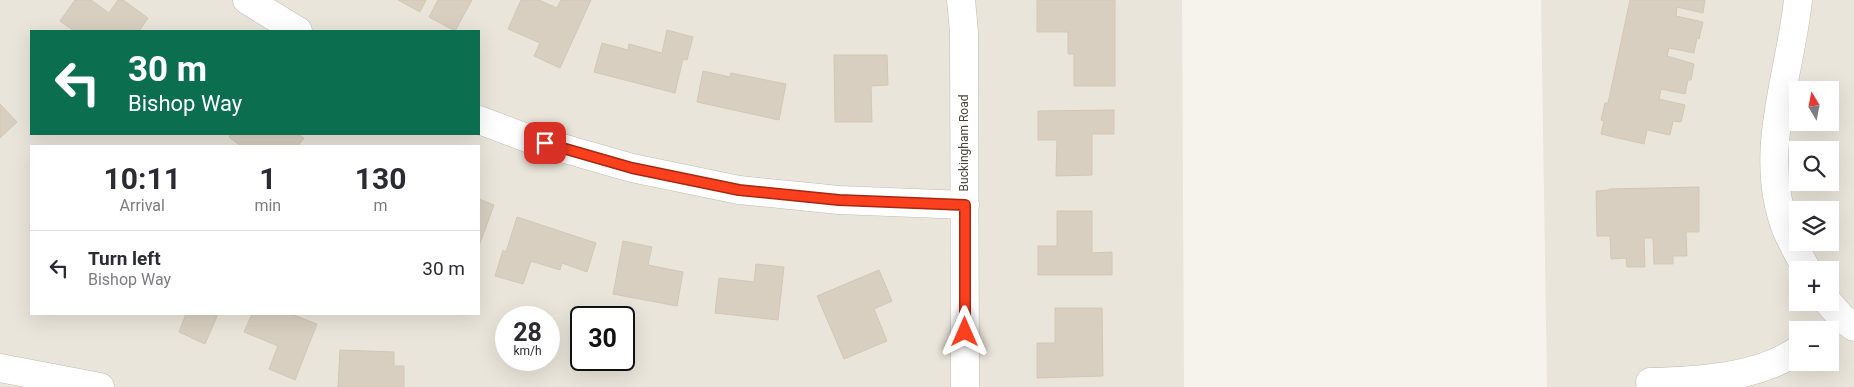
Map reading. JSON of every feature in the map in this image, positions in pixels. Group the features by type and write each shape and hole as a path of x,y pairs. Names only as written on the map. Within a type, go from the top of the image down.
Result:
{"street":[{"path":"247,0 296,30"},
{"name":"Buckingham Road","path":"961,0 964,32 965,387"},
{"path":"1798,0 1777,115 1774,158 1778,194 1786,229 1802,261"},
{"path":"480,120 527,138 632,168 739,190 839,200 965,205"},
{"path":"1650,382 1694,381 1749,372 1789,356"},
{"path":"0,368 100,387"}],"shaded area":[{"path":"0,0 1182,0 1184,387 0,387"},
{"path":"1541,0 1854,0 1854,387 1547,387"}],"building":[{"path":"75,0 91,0 109,13 118,0 123,0 148,18 140,30 73,30 60,21"},
{"path":"398,0 426,0 420,12"},
{"path":"438,0 472,0 456,30 429,17"},
{"path":"521,0 539,0 557,8 561,0 591,0 560,68 534,56 540,43 508,29"},
{"path":"1037,0 1115,0 1115,86 1074,86 1074,54 1068,54 1068,32 1037,32"},
{"path":"1630,0 1705,0 1703,13 1677,7 1676,16 1703,22 1694,53 1669,48 1667,56 1694,64 1691,80 1688,80 1685,94 1661,89 1659,99 1685,105 1681,122 1673,121 1670,135 1647,130 1644,144 1601,134 1604,121 1601,120 1605,103 1608,103"},
{"path":"667,30 693,37 687,60 683,59 675,93 594,72 602,43 628,50 629,44 662,53"},
{"path":"834,55 887,55 888,85 871,86 872,122 835,122"},
{"path":"703,71 730,77 731,73 786,84 779,120 697,102"},
{"path":"0,104 17,122 0,138"},
{"path":"1114,110 1114,134 1092,134 1092,175 1056,176 1057,140 1038,140 1038,111"},
{"path":"230,135 299,135 304,138 299,145 240,145 229,137"},
{"path":"1699,187 1699,232 1686,232 1687,256 1673,256 1673,264 1654,264 1653,238 1644,238 1645,267 1627,267 1626,258 1611,259 1610,236 1597,236 1596,191"},
{"path":"480,199 494,205 480,243"},
{"path":"1057,211 1092,211 1092,253 1112,252 1112,275 1038,275 1038,246 1057,246"},
{"path":"517,217 596,243 587,272 562,263 560,270 531,261 523,284 495,276 503,250 506,252"},
{"path":"623,241 652,247 648,265 683,272 677,306 613,294"},
{"path":"756,264 784,267 778,320 715,313 719,278 754,282"},
{"path":"879,270 892,301 874,309 887,341 844,359 817,296"},
{"path":"1055,308 1102,308 1103,376 1037,378 1037,343 1055,343"},
{"path":"186,315 218,315 205,344 179,332"},
{"path":"252,315 294,315 317,324 295,380 269,369 278,346 244,332"},
{"path":"340,350 394,352 394,366 404,366 404,387 338,387"}],"route":[{"path":"545,143 632,168 739,190 839,200 965,205 965,332"}]}
